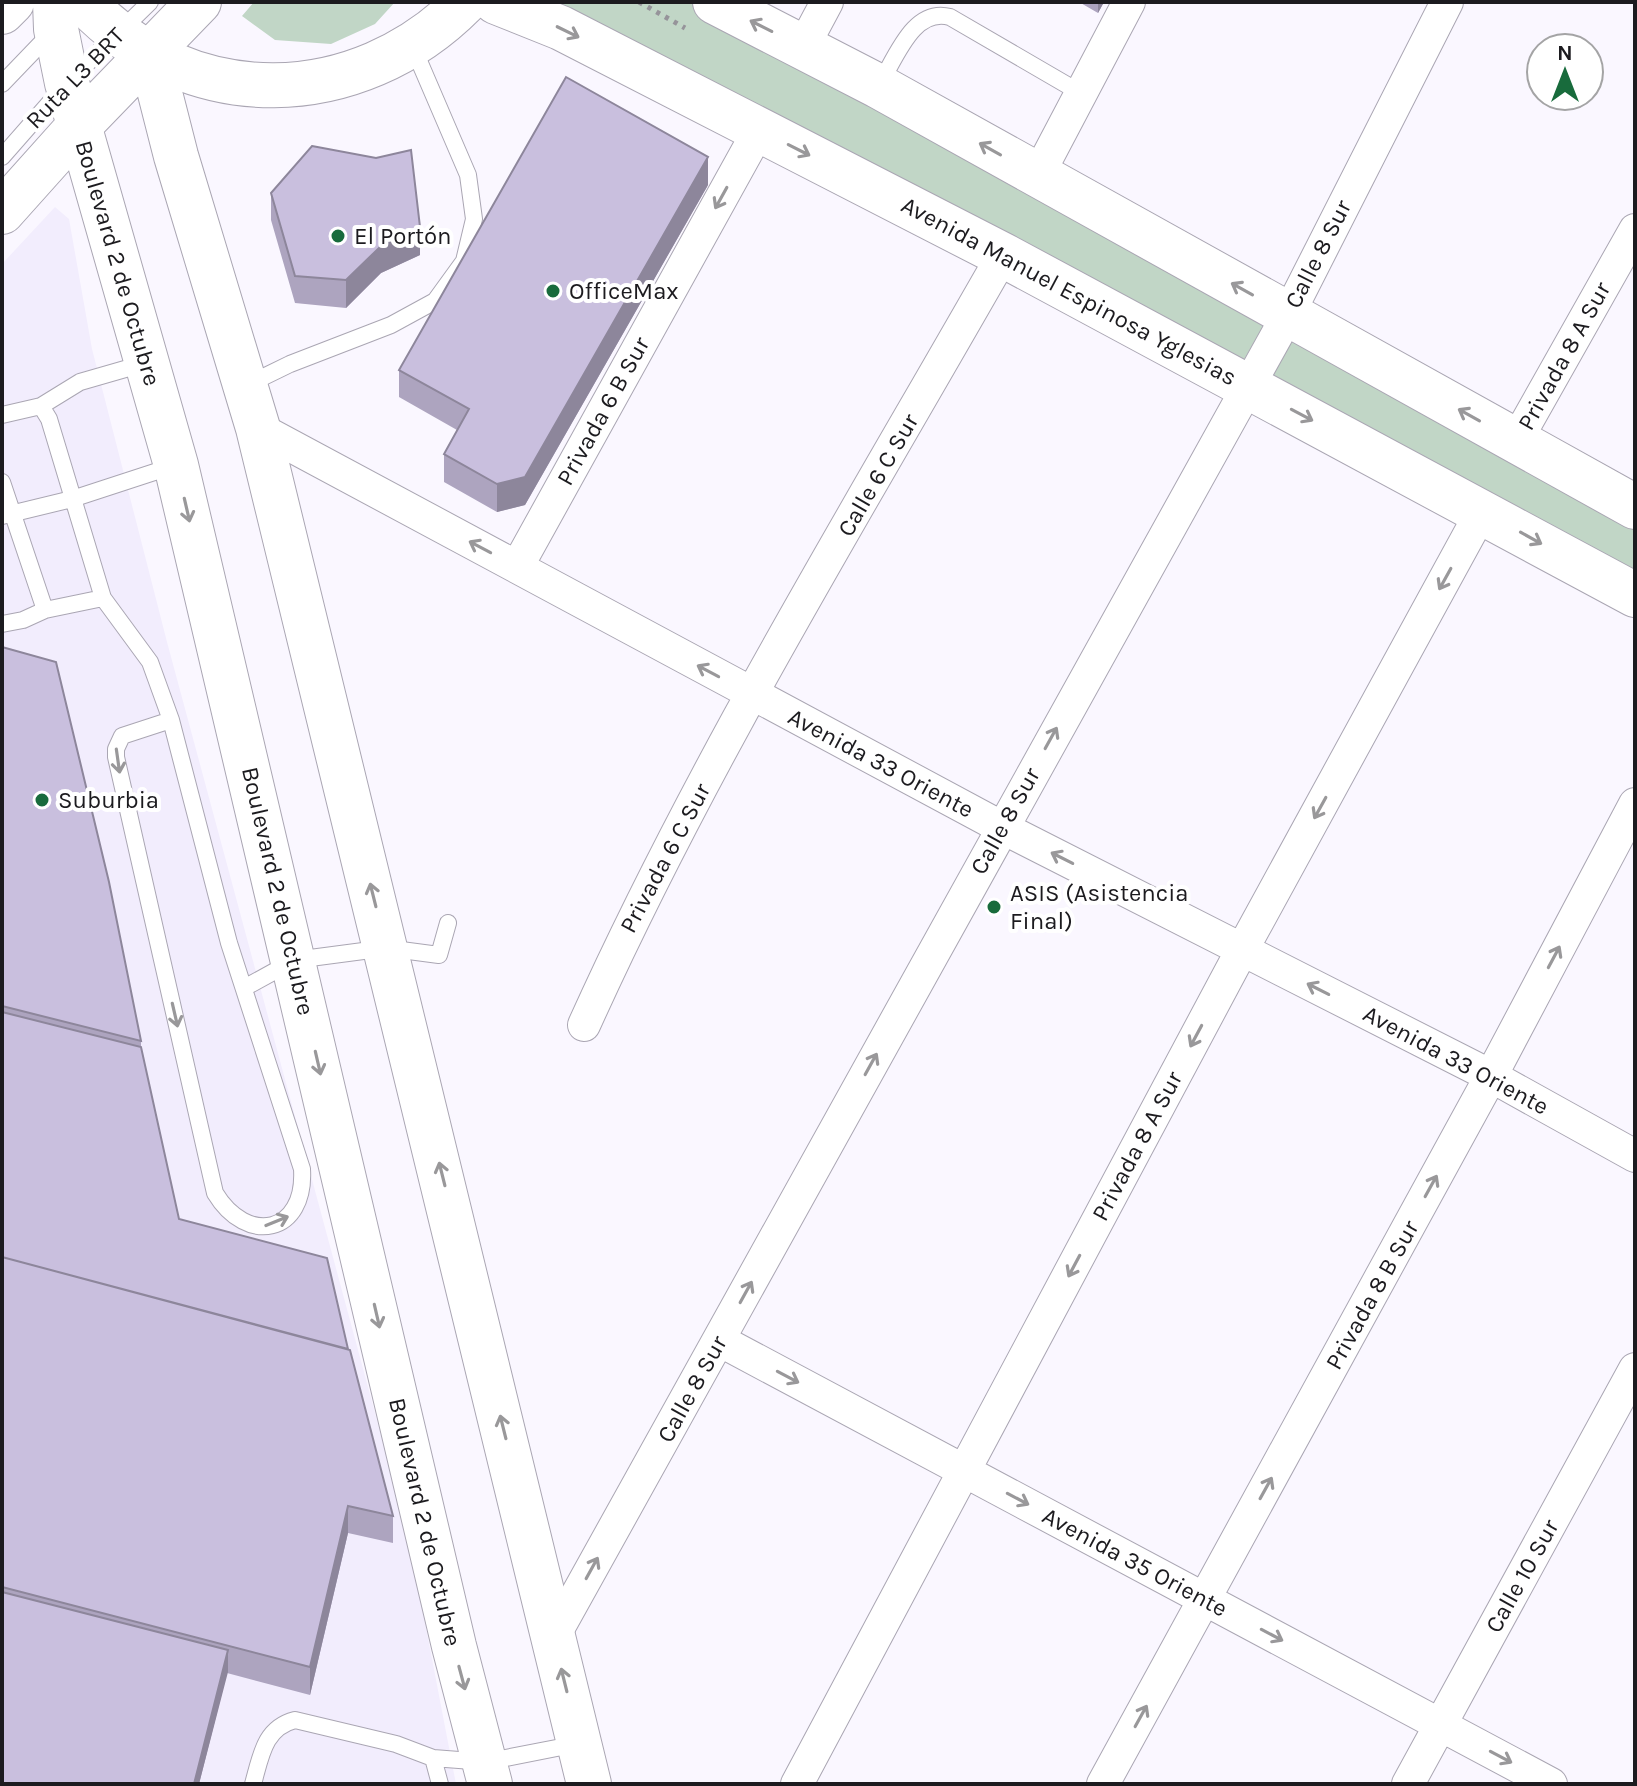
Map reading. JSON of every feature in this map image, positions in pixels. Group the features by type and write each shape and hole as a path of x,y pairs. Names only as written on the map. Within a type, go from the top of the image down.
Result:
{"main road":[{"path":"2,12 12,2"},
{"path":"2,212 79,126 134,44 199,2"},
{"path":"68,9 201,76 255,86 310,84 364,71 413,47 465,2"},
{"name":"Avenida Manuel Espinosa Yglesias","path":"496,2 561,28 1003,255 1635,595"},
{"path":"715,2 878,86 1635,507"},
{"name":"Boulevard 2 de Octubre","path":"68,9 67,83 176,465 295,960 454,1646 487,1773"},
{"path":"134,44 176,156 258,428 554,1636 585,1774"}],"street":[{"path":"803,47 827,2"},
{"path":"1038,175 1129,2"},
{"name":"Calle 8 Sur","path":"554,1636 1246,385 1288,315 1447,2"},
{"name":"Privada 6 B Sur","path":"517,567 759,130"},
{"name":"Privada 8 A Sur","path":"1516,441 1635,230"},
{"name":"Calle 6 C Sur","path":"752,695 1003,255"},
{"name":"Avenida 33 Oriente","path":"258,428 1001,827 1491,1076 1635,1156"},
{"name":"Privada 8 A Sur","path":"797,1784 1242,950 1482,511"},
{"name":"Privada 6 C Sur","path":"584,1025 628,927 752,695"},
{"name":"Privada 8 B Sur","path":"1103,1784 1491,1076 1635,804"},
{"name":"Avenida 35 Oriente","path":"719,1340 1551,1784"},
{"name":"Calle 10 Sur","path":"1408,1784 1635,1369"}],"lane":[{"name":"Ruta L3 BRT","path":"2,157 67,83 134,44 150,2"},
{"path":"2,84 68,9"},
{"path":"878,86 915,27 925,17 938,14 950,17 1079,92"},
{"path":"246,386 290,364 391,325 435,301 464,261 474,219 468,175 413,47"},
{"path":"2,415 41,406 80,382 147,363"},
{"path":"41,406 56,436 103,598 150,662 171,720 244,988 302,1169 300,1202 294,1212 272,1226 242,1222 227,1213 215,1193 116,757 122,736 171,720"},
{"path":"8,515 72,499 176,465"},
{"path":"2,482 8,515 45,610"},
{"path":"2,624 45,610 103,598"},
{"path":"244,988 295,960 386,948 439,955 448,923"},
{"path":"253,1784 270,1733 281,1723 295,1720 396,1744 487,1773 585,1774"},
{"path":"433,1758 440,1784"}],"path":[{"path":"639,2 658,14"}],"shaded area":[{"path":"55,207 69,219 92,349 167,642 409,1539 456,1784 2,1784 2,264"}],"green space":[{"path":"254,2 395,2 375,24 331,44 275,40 242,16"},
{"path":"533,2 689,2 1271,313 1238,370"},
{"path":"1294,327 1635,521 1635,578 1263,383"}],"building":[{"name":"OfficeMax","path":"566,77 708,157 525,477 497,484 444,454 469,409 399,370"},
{"path":"312,146 376,158 411,150 420,227 381,246 346,280 295,276 271,193"},
{"name":"Suburbia","path":"2,647 56,662 109,882 141,1041 2,1006"},
{"path":"2,1012 141,1047 179,1219 327,1258 348,1349 2,1257"},
{"path":"2,1257 350,1350 393,1516 348,1506 310,1667 2,1587"},
{"path":"2,1592 228,1650 194,1784 2,1784"}],"place":[{"name":"El Portón","path":"338,236"},
{"name":"OfficeMax","path":"553,291"},
{"name":"Suburbia","path":"42,800"},
{"name":"ASIS (Asistencia Final)","path":"994,907"}]}
